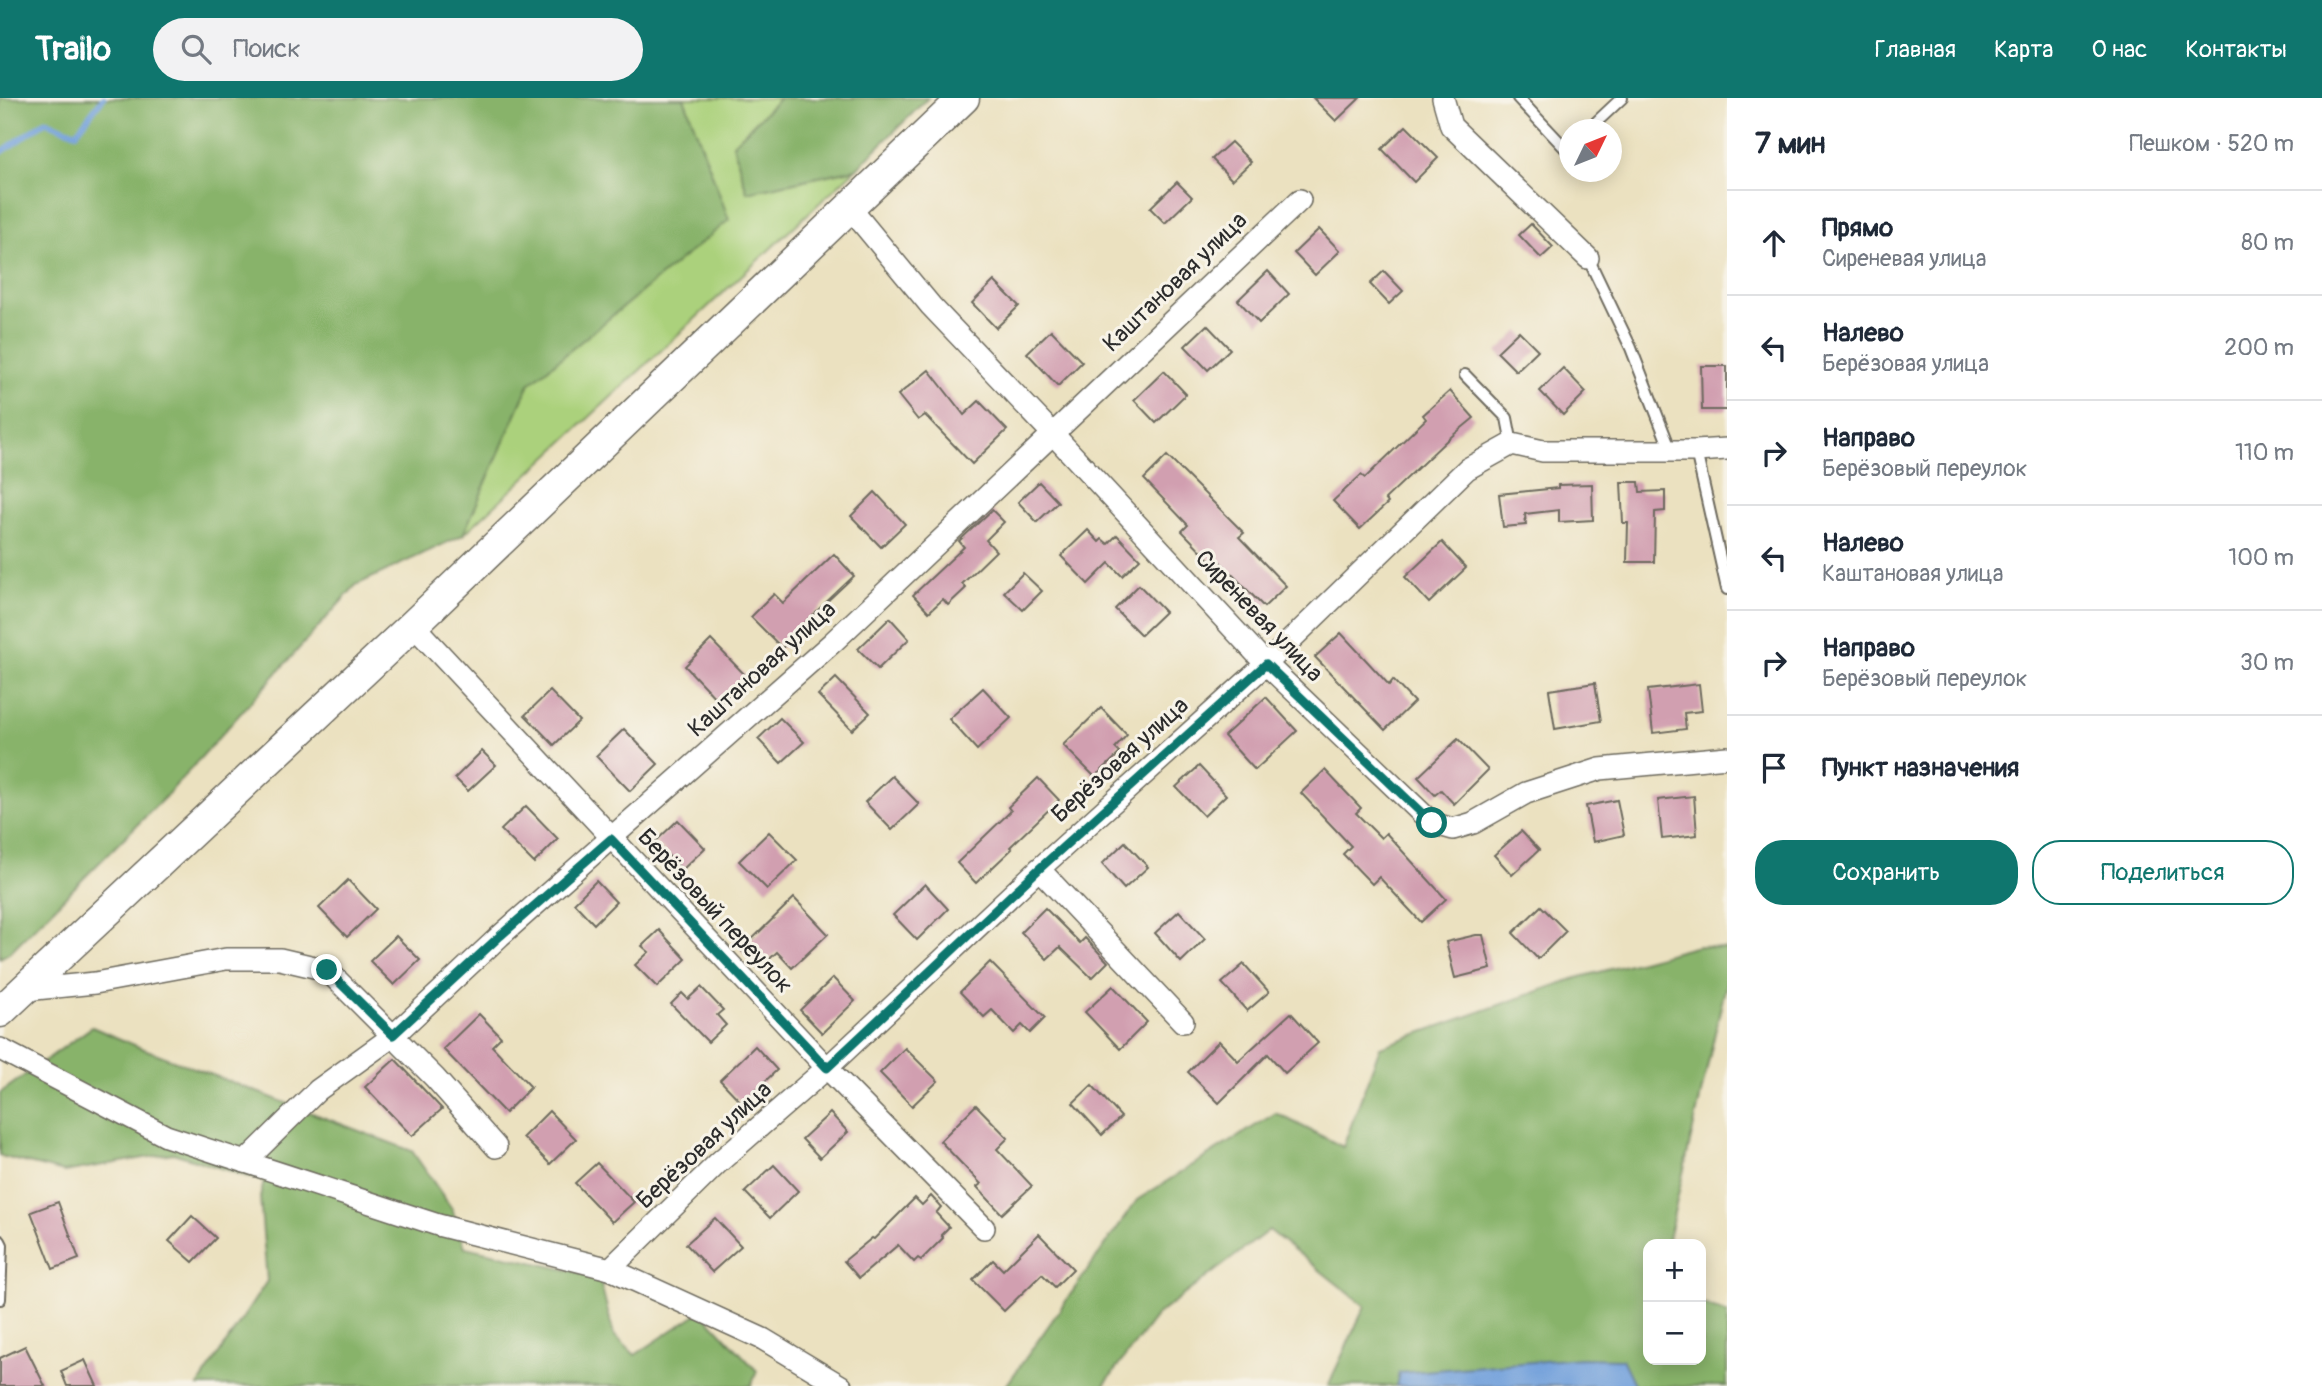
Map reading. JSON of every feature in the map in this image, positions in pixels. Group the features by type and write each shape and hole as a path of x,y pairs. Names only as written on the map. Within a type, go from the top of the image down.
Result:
{"main road":[{"path":"0,1012 413,625 964,98"}],"street":[{"path":"1443,98 1451,126 1588,258"},
{"name":"Каштановая улица","path":"245,1162 318,1090 393,1035 500,936 833,642 1300,200"},
{"name":"Сиреневая улица","path":"850,208 931,306 1266,664 1432,823 1453,829 1473,823 1526,793 1600,769 1727,757"},
{"path":"1512,444 1543,451 1727,449"},
{"name":"Берёзовая улица","path":"610,1269 719,1163 827,1068 1039,869 1266,664 1467,469 1512,444"},
{"name":"Берёзовый переулок","path":"413,625 827,1068 984,1228"},
{"path":"1039,869 1183,1021"},
{"path":"25,990 95,983 226,959 280,959 327,970 435,1078 496,1147"},
{"path":"0,1049 166,1136 438,1225 610,1269 763,1339 841,1386"}],"lane":[{"path":"1518,98 1559,142"},
{"path":"1600,119 1622,98"},
{"path":"1588,258 1631,348 1671,451"},
{"path":"1465,375 1507,418 1512,444"},
{"path":"1696,451 1727,589"},
{"path":"0,1241 0,1299"}],"green space":[{"path":"0,98 684,98 729,220 529,384 463,535 356,585 168,794 9,953 0,958"},
{"path":"684,98 780,98 733,144 747,192 856,169 463,535 529,384 728,220"},
{"path":"780,98 928,98 856,169 747,192 733,144"},
{"path":"1698,946 1727,949 1727,980 1668,1239 1643,1239 1643,1365 1706,1365 1706,1305 1727,1313 1727,1386 1328,1386 1365,1306 1269,1230 1157,1315 1103,1386 1006,1386 1137,1200 1276,1113 1343,1147 1380,1047 1573,979"},
{"path":"92,1027 412,1151 452,1209 465,1247 599,1277 614,1335 635,1355 701,1311 757,1371 751,1386 198,1386 267,1281 260,1197 264,1182 173,1153 64,1172 0,1156 0,1093"}],"water":[{"path":"1580,1358 1622,1359 1635,1386 1396,1386 1399,1373"}],"building":[{"path":"1313,98 1360,98 1336,121"},
{"path":"1406,126 1438,158 1414,182 1382,149"},
{"path":"1231,142 1251,162 1232,180 1212,159"},
{"path":"1177,182 1192,197 1165,223 1150,208"},
{"path":"1531,224 1553,247 1541,258 1519,235"},
{"path":"1319,229 1340,251 1315,275 1294,253"},
{"path":"1268,271 1289,294 1259,323 1238,300"},
{"path":"1384,271 1403,291 1389,304 1370,284"},
{"path":"994,281 1019,306 996,328 972,303"},
{"path":"1207,325 1230,349 1208,370 1185,346"},
{"path":"1051,330 1082,362 1058,386 1027,353"},
{"path":"1519,331 1538,350 1516,371 1497,352"},
{"path":"1701,366 1727,366 1727,410 1702,410"},
{"path":"1563,368 1586,392 1563,415 1540,391"},
{"path":"929,370 964,415 979,401 1007,430 972,464 925,415 918,420 898,395"},
{"path":"1164,371 1186,394 1156,423 1134,400"},
{"path":"1450,391 1474,418 1385,499 1388,503 1360,529 1333,501 1361,475 1365,478 1426,419 1423,415"},
{"path":"1167,456 1244,533 1239,537 1286,586 1264,607 1217,559 1213,563 1182,531 1188,525 1144,479"},
{"path":"1039,482 1058,502 1037,522 1018,502"},
{"path":"1621,482 1639,482 1640,492 1665,491 1665,511 1655,512 1654,562 1627,562 1628,523 1623,523"},
{"path":"1592,484 1593,520 1559,522 1559,510 1525,514 1526,525 1503,527 1499,494 1558,488 1558,485"},
{"path":"875,492 905,524 881,547 851,516"},
{"path":"992,510 1004,522 986,540 996,551 962,584 966,588 948,605 943,599 929,612 913,595 964,547 959,541"},
{"path":"1088,530 1099,542 1102,539 1108,544 1117,535 1140,559 1122,576 1109,563 1088,584 1061,556"},
{"path":"1442,542 1466,568 1429,603 1405,577"},
{"path":"834,554 854,576 803,624 805,626 782,648 751,617 774,594 783,603"},
{"path":"1023,573 1042,591 1023,610 1004,592"},
{"path":"1139,585 1165,612 1141,635 1115,609"},
{"path":"890,618 909,639 878,669 858,649"},
{"path":"1341,633 1389,685 1393,680 1414,702 1385,730 1315,657"},
{"path":"711,640 747,677 720,703 685,666"},
{"path":"836,678 870,713 852,730 818,695"},
{"path":"1595,683 1601,721 1555,729 1549,690"},
{"path":"1699,684 1702,711 1684,713 1686,729 1653,733 1648,690"},
{"path":"983,688 1011,718 977,750 949,719"},
{"path":"550,691 579,721 554,745 525,715"},
{"path":"1266,697 1297,731 1255,770 1224,736"},
{"path":"1101,708 1127,735 1115,748 1120,753 1095,777 1063,745"},
{"path":"780,718 804,742 781,763 758,739"},
{"path":"624,729 658,764 630,791 596,756"},
{"path":"1458,739 1488,770 1454,804 1441,790 1435,795 1418,777"},
{"path":"482,751 496,765 468,791 455,778"},
{"path":"1199,766 1226,795 1204,816 1176,787"},
{"path":"1325,770 1361,808 1356,813 1381,838 1386,833 1446,899 1421,922 1379,877 1372,884 1343,854 1351,846 1301,793"},
{"path":"892,776 919,804 892,830 865,802"},
{"path":"1038,778 1059,800 976,883 957,863 1011,811 1008,807"},
{"path":"1694,796 1697,835 1662,839 1658,800"},
{"path":"1617,800 1624,835 1593,842 1586,806"},
{"path":"526,806 558,839 534,863 501,830"},
{"path":"678,820 705,848 682,870 655,842"},
{"path":"1521,831 1539,850 1512,875 1494,855"},
{"path":"769,832 797,860 767,889 739,861"},
{"path":"1125,842 1148,867 1124,889 1102,864"},
{"path":"348,880 376,909 347,937 319,908"},
{"path":"596,881 616,902 594,924 574,903"},
{"path":"925,884 948,909 917,940 893,915"},
{"path":"794,898 828,934 792,968 777,952 759,969 741,950"},
{"path":"1541,906 1566,931 1538,959 1513,933"},
{"path":"1045,908 1080,943 1085,938 1108,962 1092,978 1060,947 1047,959 1021,932"},
{"path":"1179,911 1205,939 1181,962 1155,933"},
{"path":"659,930 686,959 657,987 635,965 649,952 642,946"},
{"path":"1483,935 1491,969 1455,978 1446,942"},
{"path":"396,936 420,960 394,985 370,961"},
{"path":"990,962 1045,1018 1030,1033 1022,1025 1014,1033 992,1010 984,1017 960,992"},
{"path":"1244,964 1269,992 1247,1011 1222,983"},
{"path":"833,978 855,1001 822,1033 800,1010"},
{"path":"1113,986 1147,1022 1120,1049 1085,1012"},
{"path":"701,987 723,1010 717,1015 726,1025 708,1042 671,1004 682,993 688,999"},
{"path":"1291,1013 1318,1043 1285,1073 1268,1054 1219,1103 1188,1072 1219,1041 1238,1061"},
{"path":"479,1014 501,1037 492,1046 531,1087 505,1113 443,1049"},
{"path":"755,1046 777,1070 742,1103 720,1080"},
{"path":"905,1048 938,1081 912,1106 880,1073"},
{"path":"395,1059 442,1109 412,1136 365,1087"},
{"path":"1092,1085 1121,1117 1102,1135 1073,1103"},
{"path":"976,1105 1008,1138 997,1149 1032,1186 1002,1214 977,1187 981,1184 940,1141"},
{"path":"549,1111 576,1139 550,1164 523,1137"},
{"path":"830,1113 848,1132 820,1158 802,1139"},
{"path":"597,1163 634,1202 612,1222 575,1183"},
{"path":"774,1165 798,1191 770,1218 745,1192"},
{"path":"931,1196 941,1207 936,1213 949,1227 941,1235 943,1238 921,1260 918,1258 914,1262 898,1245 859,1278 844,1261 874,1239 915,1198 922,1205"},
{"path":"58,1202 79,1259 53,1269 31,1212"},
{"path":"192,1216 216,1238 193,1262 169,1241"},
{"path":"715,1218 741,1246 712,1272 686,1244"},
{"path":"1039,1234 1073,1269 1055,1287 1042,1274 1004,1311 973,1280 993,1260 1003,1270"},
{"path":"25,1346 45,1386 0,1386 0,1358"},
{"path":"85,1360 97,1386 67,1386 61,1371"}],"waterway":[{"path":"0,153 46,121 76,133 103,98"}],"route":[{"path":"327,970 393,1035 611,839 827,1068 1039,869 1266,664 1432,823"}]}
